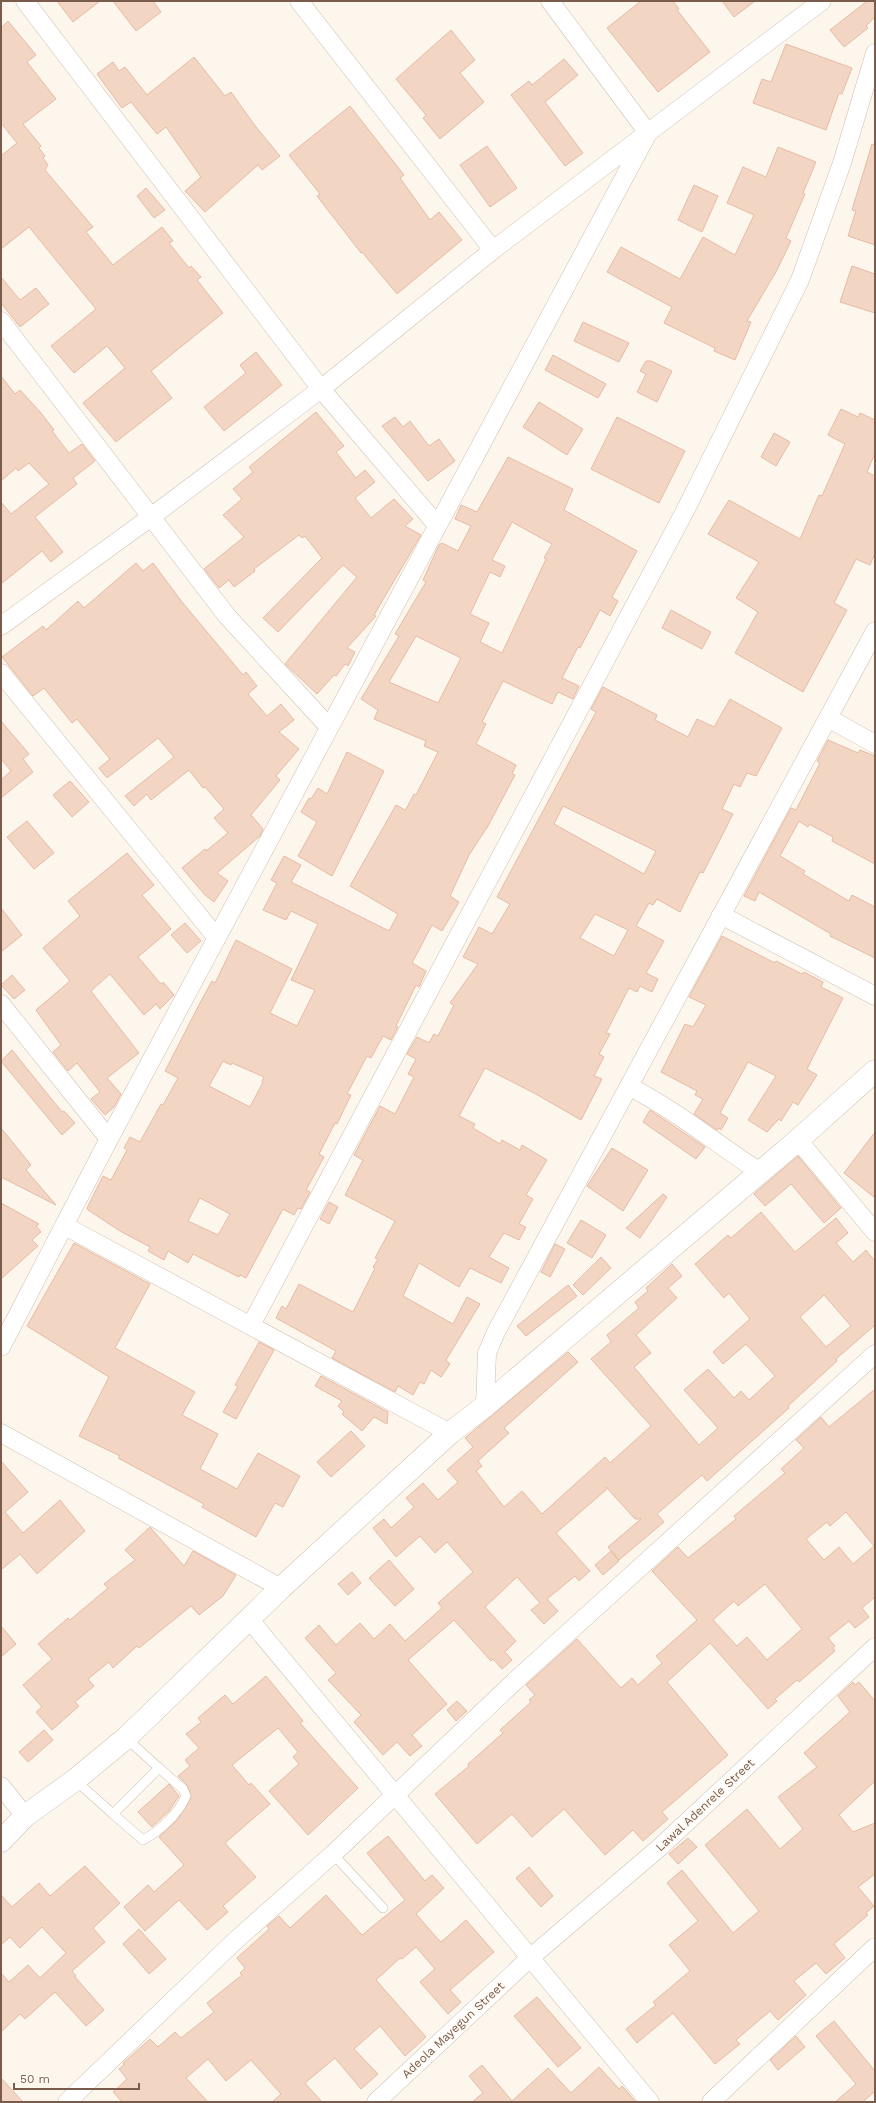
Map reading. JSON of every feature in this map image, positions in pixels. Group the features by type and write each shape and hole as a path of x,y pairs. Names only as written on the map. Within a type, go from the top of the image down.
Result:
{"street":[{"path":"25,1 321,389 437,525"},
{"path":"299,1 493,250"},
{"path":"550,1 648,132"},
{"path":"1,626 151,518 321,389 493,250 822,1"},
{"path":"251,1325 686,509 800,280 842,163 875,53"},
{"path":"1,1347 109,1139 218,938 329,727 648,132"},
{"path":"1,321 227,616 329,727"},
{"path":"485,1406 487,1353 496,1332 630,1087 721,915 875,631"},
{"path":"1,673 218,938"},
{"path":"828,718 875,744"},
{"path":"721,915 875,996"},
{"path":"1,1004 109,1139"},
{"path":"1,1841 25,1816 75,1780 126,1738 281,1588 450,1433 485,1406 798,1140 875,1071"},
{"path":"630,1087 685,1118 723,1149 760,1172"},
{"path":"798,1140 875,1232"},
{"path":"65,1226 450,1433"},
{"path":"67,2102 237,1938 333,1854 515,1681 875,1354"},
{"path":"1,1433 281,1588"},
{"path":"249,1619 396,1794 650,2102"},
{"name":"Lawal Adenrele Street","path":"531,1957 659,1848 875,1647"},
{"path":"1,1786 25,1816"},
{"path":"711,2102 875,1947"},
{"name":"Adeola Mayegun Street","path":"376,2102 531,1957"}],"lane":[{"path":"75,1780 143,1840 151,1836 182,1807 186,1796 183,1789 126,1738"},
{"path":"113,1814 159,1768"},
{"path":"333,1854 383,1908"}],"building":[{"path":"57,1 100,1 73,22"},
{"path":"113,1 153,1 161,12 136,31"},
{"path":"641,1 673,1 679,9 677,10 710,52 658,92 607,28"},
{"path":"722,1 755,1 734,17"},
{"path":"867,1 875,1 875,17 866,26 868,28 844,47 830,30"},
{"path":"8,21 36,55 27,62 56,99 23,124 41,146 39,148 45,156 43,158 48,165 45,170 93,227 86,232 113,265 162,227 173,241 169,243 189,268 191,266 201,277 197,280 223,313 151,371 172,398 116,442 83,403 125,368 107,346 74,373 51,346 96,309 29,227 1,249 1,156 17,143 1,123 1,28"},
{"path":"451,30 475,60 460,73 484,102 440,139 423,118 426,115 396,79"},
{"path":"786,44 852,68 842,94 839,93 826,130 753,103 762,79 771,82"},
{"path":"194,57 225,96 231,92 256,127 280,156 262,170 258,165 205,212 185,191 201,177 166,127 157,134 131,102 122,108 97,74 113,62 119,71 125,67 147,95"},
{"path":"564,59 578,75 545,102 583,153 565,166 511,95 529,81 532,85"},
{"path":"350,106 404,175 400,178 430,220 439,212 462,240 397,294 362,252 361,253 317,196 320,194 289,155"},
{"path":"872,144 875,145 875,245 848,236 856,211 852,210"},
{"path":"487,146 517,188 490,207 460,165"},
{"path":"778,147 816,162 803,193 805,194 786,238 791,241 777,270 747,321 751,322 735,360 714,351 715,348 664,323 672,307 607,272 621,247 680,279 703,237 735,255 754,215 727,203 743,167 766,177"},
{"path":"694,185 718,196 702,232 678,220"},
{"path":"146,188 165,210 154,218 137,196"},
{"path":"852,266 875,274 875,313 840,302"},
{"path":"1,277 20,300 36,288 49,304 20,327 1,303"},
{"path":"583,322 629,343 619,362 574,341"},
{"path":"256,352 282,385 224,431 204,407 246,373 240,365"},
{"path":"553,355 606,384 598,398 545,370"},
{"path":"646,361 651,361 672,371 657,402 637,392 646,374 640,371"},
{"path":"1,376 15,394 20,390 41,413 54,430 52,431 69,453 82,444 95,461 73,478 77,484 35,517 63,552 51,562 42,551 1,584 1,502 11,514 49,484 29,463 18,471 16,468 1,481"},
{"path":"539,402 583,429 567,455 523,427"},
{"path":"841,409 858,417 860,413 875,420 875,453 867,472 875,476 875,553 870,565 856,559 834,603 847,610 803,692 735,653 758,612 736,598 759,562 708,534 729,500 800,539 819,495 822,496 845,444 828,435"},
{"path":"316,412 344,446 336,452 356,478 365,470 375,482 355,498 371,518 394,499 413,519 405,526 421,535 374,615 376,616 347,648 355,652 348,666 345,664 336,676 334,675 317,694 285,664 357,577 343,565 278,632 263,618 322,558 305,536 302,538 299,535 254,569 255,571 234,587 229,580 219,588 204,569 244,537 223,515 242,499 233,489 253,472 249,467"},
{"path":"395,417 403,427 410,421 429,446 439,439 455,461 428,481 382,426"},
{"path":"617,417 685,451 659,503 591,469"},
{"path":"774,433 790,442 776,466 761,457"},
{"path":"508,457 573,489 564,510 637,551 612,597 618,601 610,616 600,610 562,678 579,686 573,699 558,692 552,704 503,681 482,722 486,724 476,744 516,765 512,774 515,775 488,826 469,855 450,896 459,902 442,931 432,925 412,963 426,971 419,987 416,985 396,1026 398,1027 391,1040 383,1036 371,1058 367,1056 347,1094 351,1095 337,1124 335,1123 319,1154 324,1157 306,1190 310,1192 301,1209 298,1208 294,1215 283,1209 246,1278 240,1275 239,1277 193,1254 188,1263 168,1251 164,1260 148,1251 150,1247 120,1231 87,1208 103,1176 111,1180 127,1150 124,1148 130,1137 140,1142 161,1104 163,1105 178,1078 165,1071 212,981 215,983 236,940 292,969 270,1013 297,1026 315,990 291,980 318,924 291,911 286,920 263,910 277,883 271,880 284,856 301,865 291,882 389,931 398,914 350,886 396,805 405,810 406,809 414,794 416,795 438,752 424,746 426,741 374,719 378,710 361,699 399,636 395,634 426,582 423,580 439,545 442,543 458,551 471,526 455,519 461,505 477,512","holes":["512,522 552,544 544,558 546,559 502,653 480,642 489,623 470,614 490,572 500,577 505,566 492,560","416,636 461,658 438,703 389,682","223,1061 231,1065 232,1063 264,1077 263,1082 250,1107 209,1086","200,1198 230,1214 218,1235 188,1221"]},
{"path":"136,563 143,571 153,563 182,602 243,675 246,672 257,686 248,694 267,716 281,704 294,720 279,732 299,749 276,776 280,780 251,815 263,829 260,836 217,873 228,881 214,902 205,895 182,868 228,833 214,818 224,809 205,787 203,788 189,770 151,800 147,794 134,806 125,796 174,757 158,738 107,778 99,768 110,759 77,719 72,723 44,688 33,696 2,657 43,626 46,630 78,601 84,608"},
{"path":"671,610 711,632 702,649 662,628"},
{"path":"603,687 657,715 655,720 688,737 697,719 714,727 730,699 782,728 756,776 747,773 740,787 734,784 722,809 733,814 703,873 700,872 680,912 657,899 653,905 649,903 636,926 664,941 646,973 658,979 652,992 640,986 637,992 629,988 606,1033 610,1034 599,1054 604,1057 594,1076 602,1079 581,1120 534,1093 485,1068 459,1116 475,1124 473,1128 500,1144 502,1140 520,1150 522,1145 547,1160 526,1195 533,1199 519,1224 526,1227 519,1240 504,1233 489,1257 509,1268 501,1283 470,1268 459,1287 419,1263 403,1296 453,1324 467,1297 480,1304 446,1360 450,1364 441,1377 431,1370 424,1384 420,1382 413,1395 398,1386 395,1392 332,1358 336,1351 276,1318 282,1306 286,1309 299,1284 353,1312 375,1268 373,1267 378,1259 375,1258 395,1221 345,1195 363,1160 354,1155 380,1106 395,1114 414,1077 408,1074 416,1059 407,1054 417,1037 429,1043 434,1034 438,1036 454,1005 450,1003 478,964 463,957 479,927 492,934 510,904 497,897 596,712 591,709","holes":["563,806 656,851 644,874 554,824","595,914 628,930 614,956 580,938"]},
{"path":"1,721 29,754 23,759 33,772 1,798 1,780 11,771 1,759"},
{"path":"828,740 858,753 860,750 875,756 875,864 832,841 833,837 809,824 808,827 799,821 780,856 805,871 803,874 849,901 852,895 875,907 875,958 830,936 831,934 759,892 755,901 744,896 791,808 796,810 820,763 817,761"},
{"path":"347,752 384,771 332,876 298,856 317,822 301,812 309,798 311,799 318,788 327,794"},
{"path":"70,781 89,802 72,817 53,795"},
{"path":"27,821 54,853 34,869 7,837"},
{"path":"127,853 154,885 142,895 171,929 138,957 161,984 163,982 174,995 160,1009 156,1004 144,1015 110,974 91,991 139,1053 107,1078 121,1094 114,1107 105,1115 91,1099 100,1092 77,1063 68,1071 53,1052 61,1045 36,1010 70,981 43,948 80,916 68,901"},
{"path":"1,908 22,935 1,952"},
{"path":"185,923 201,941 187,953 171,935"},
{"path":"722,936 775,963 776,961 802,974 804,972 823,982 821,987 843,998 807,1069 817,1075 798,1105 793,1102 781,1121 779,1119 767,1132 748,1120 776,1076 748,1062 720,1113 728,1118 721,1130 719,1128 717,1130 694,1114 703,1099 695,1095 697,1091 661,1072 685,1024 693,1027 706,1005 689,997"},
{"path":"12,975 25,990 14,999 1,985"},
{"path":"12,1050 62,1112 64,1111 75,1123 62,1135 1,1061"},
{"path":"650,1110 705,1147 696,1159 643,1122"},
{"path":"1,1128 31,1165 26,1170 56,1205 1,1177"},
{"path":"875,1132 875,1198 844,1173"},
{"path":"612,1148 648,1170 623,1211 587,1186"},
{"path":"798,1156 841,1208 824,1223 791,1184 765,1206 754,1194"},
{"path":"663,1194 667,1197 640,1238 626,1228"},
{"path":"329,1202 338,1207 329,1224 320,1219"},
{"path":"1,1203 39,1224 36,1226 41,1232 32,1240 38,1246 1,1279"},
{"path":"761,1212 795,1252 836,1218 848,1233 836,1243 853,1262 866,1250 875,1261 875,1325 836,1359 837,1361 788,1406 789,1408 707,1481 702,1475 657,1514 664,1522 619,1560 608,1547 641,1519 635,1519 606,1487 606,1490 556,1533 590,1571 579,1581 575,1576 547,1599 558,1611 544,1624 531,1610 540,1603 517,1577 485,1607 516,1641 505,1652 512,1660 502,1669 493,1659 491,1661 454,1620 408,1660 447,1704 412,1735 422,1746 410,1756 397,1742 383,1755 354,1722 361,1715 328,1680 336,1673 305,1638 319,1625 336,1645 360,1623 374,1639 390,1624 405,1641 442,1608 438,1603 473,1572 447,1542 435,1553 420,1536 396,1557 373,1528 384,1519 391,1528 414,1507 406,1498 423,1483 438,1500 458,1482 447,1470 473,1447 465,1438 568,1352 578,1362 504,1428 509,1433 478,1461 482,1466 476,1471 504,1507 522,1491 542,1514 605,1457 610,1463 651,1426 591,1359 611,1342 607,1335 639,1308 635,1302 648,1291 646,1288 672,1264 682,1276 668,1288 677,1298 636,1335 651,1353 634,1367 699,1445 718,1428 684,1390 708,1369 734,1398 741,1391 749,1400 775,1376 746,1344 723,1364 713,1352 750,1319 729,1293 724,1298 695,1264 728,1235 731,1238","holes":["824,1295 851,1326 826,1347 800,1317"]},
{"path":"581,1220 606,1235 592,1258 567,1243"},
{"path":"74,1243 150,1284 115,1348 195,1392 182,1415 218,1434 200,1469 237,1489 258,1453 300,1476 283,1507 275,1503 256,1537 202,1507 204,1504 118,1458 120,1456 79,1436 109,1377 27,1326"},
{"path":"555,1244 565,1249 550,1277 541,1272"},
{"path":"601,1257 611,1268 583,1295 573,1285"},
{"path":"568,1285 577,1296 526,1336 517,1326"},
{"path":"259,1342 274,1350 236,1419 223,1412 238,1386 235,1385"},
{"path":"321,1376 388,1412 387,1424 374,1417 362,1431 342,1414 344,1412 338,1406 342,1401 315,1386"},
{"path":"875,1389 875,1597 862,1608 869,1617 855,1628 849,1621 828,1638 835,1646 833,1648 835,1651 799,1682 797,1680 775,1699 777,1701 768,1709 710,1643 667,1682 728,1755 662,1812 668,1819 643,1841 633,1830 605,1855 564,1809 532,1837 512,1814 477,1844 435,1794 469,1766 468,1764 503,1733 500,1730 531,1702 529,1700 535,1695 526,1685 577,1639 621,1688 632,1678 638,1685 662,1663 656,1656 697,1620 652,1571 678,1547 688,1558 736,1519 734,1516 785,1473 781,1469 804,1448 796,1440 821,1417 829,1427","holes":["846,1512 874,1546 853,1564 839,1547 824,1560 806,1539 827,1522 830,1526","765,1584 802,1629 767,1660 747,1637 737,1646 713,1620 734,1601 738,1606"]},
{"path":"351,1431 365,1446 331,1477 317,1462"},
{"path":"1,1461 28,1492 5,1512 23,1533 60,1500 85,1531 37,1574 20,1554 1,1570"},
{"path":"150,1527 184,1566 193,1551 236,1575 223,1596 199,1615 191,1606 139,1648 137,1646 113,1668 109,1662 88,1679 94,1686 75,1702 79,1706 52,1730 36,1712 42,1707 23,1685 52,1659 38,1644 68,1618 70,1620 108,1588 104,1584 135,1560 125,1550"},
{"path":"611,1551 619,1561 603,1575 595,1565"},
{"path":"389,1560 414,1589 395,1606 369,1578"},
{"path":"352,1572 361,1583 348,1595 338,1584"},
{"path":"1,1626 16,1644 1,1657"},
{"path":"266,1676 303,1721 300,1723 358,1788 308,1835 269,1791 299,1764 293,1757 298,1752 278,1728 232,1765 249,1785 251,1783 270,1804 225,1843 256,1877 223,1906 228,1912 207,1930 179,1900 145,1931 124,1907 148,1885 154,1892 184,1865 159,1837 178,1819 191,1798 188,1786 178,1776 190,1766 185,1760 199,1748 186,1734 201,1722 198,1718 225,1695 233,1704"},
{"path":"853,1682 855,1685 859,1682 875,1701 875,1781 839,1815 853,1832 875,1823 875,1874 858,1887 874,1906 866,1913 868,1915 834,1944 845,1958 826,1974 816,1963 794,1981 806,1995 778,2020 770,2011 736,2040 740,2044 715,2064 673,2013 637,2043 626,2029 656,2005 653,2002 690,1971 669,1945 698,1921 667,1883 682,1870 733,1933 759,1911 705,1845 747,1809 780,1849 803,1829 778,1797 817,1767 804,1753 850,1712 838,1696"},
{"path":"457,1701 467,1711 456,1721 447,1710"},
{"path":"44,1730 53,1740 28,1762 19,1752"},
{"path":"169,1784 179,1796 169,1811 152,1827 138,1812"},
{"path":"388,1836 425,1881 432,1875 444,1888 416,1914 437,1938 441,1942 466,1920 494,1952 450,1990 461,2002 448,2014 420,1982 435,1969 416,1947 402,1959 400,1958 376,1980 426,2037 405,2056 380,2026 354,2049 378,2074 361,2089 335,2058 305,2083 322,2102 272,2102 281,2094 251,2060 226,2081 208,2059 186,2078 208,2102 122,2102 113,2092 127,2079 119,2069 124,2065 123,2063 150,2039 158,2047 175,2032 181,2038 214,2012 207,2003 242,1975 240,1973 245,1968 237,1958 269,1929 267,1926 279,1916 290,1928 326,1895 362,1935 405,1900 367,1853"},
{"path":"688,1838 697,1847 678,1864 669,1854"},
{"path":"85,1866 120,1903 93,1928 105,1942 72,1971 76,1976 75,1977 104,2010 86,2026 55,1992 25,2019 20,2014 1,2032 1,1973 9,1982 28,1965 40,1978 66,1953 42,1927 20,1948 10,1937 1,1945 1,1895 12,1907 39,1883 50,1896"},
{"path":"529,1867 553,1896 541,1907 516,1878"},
{"path":"139,1929 166,1959 149,1974 123,1944"},
{"path":"537,1997 581,2048 558,2067 514,2016"},
{"path":"834,2021 875,2071 875,2091 863,2102 835,2102 856,2084 816,2036"},
{"path":"796,2036 805,2047 778,2070 770,2060"},
{"path":"482,2065 512,2101 548,2068 571,2093 599,2067 619,2089 622,2086 636,2102 472,2102 483,2093 469,2076"},
{"path":"1,2078 23,2102 1,2102"}]}
